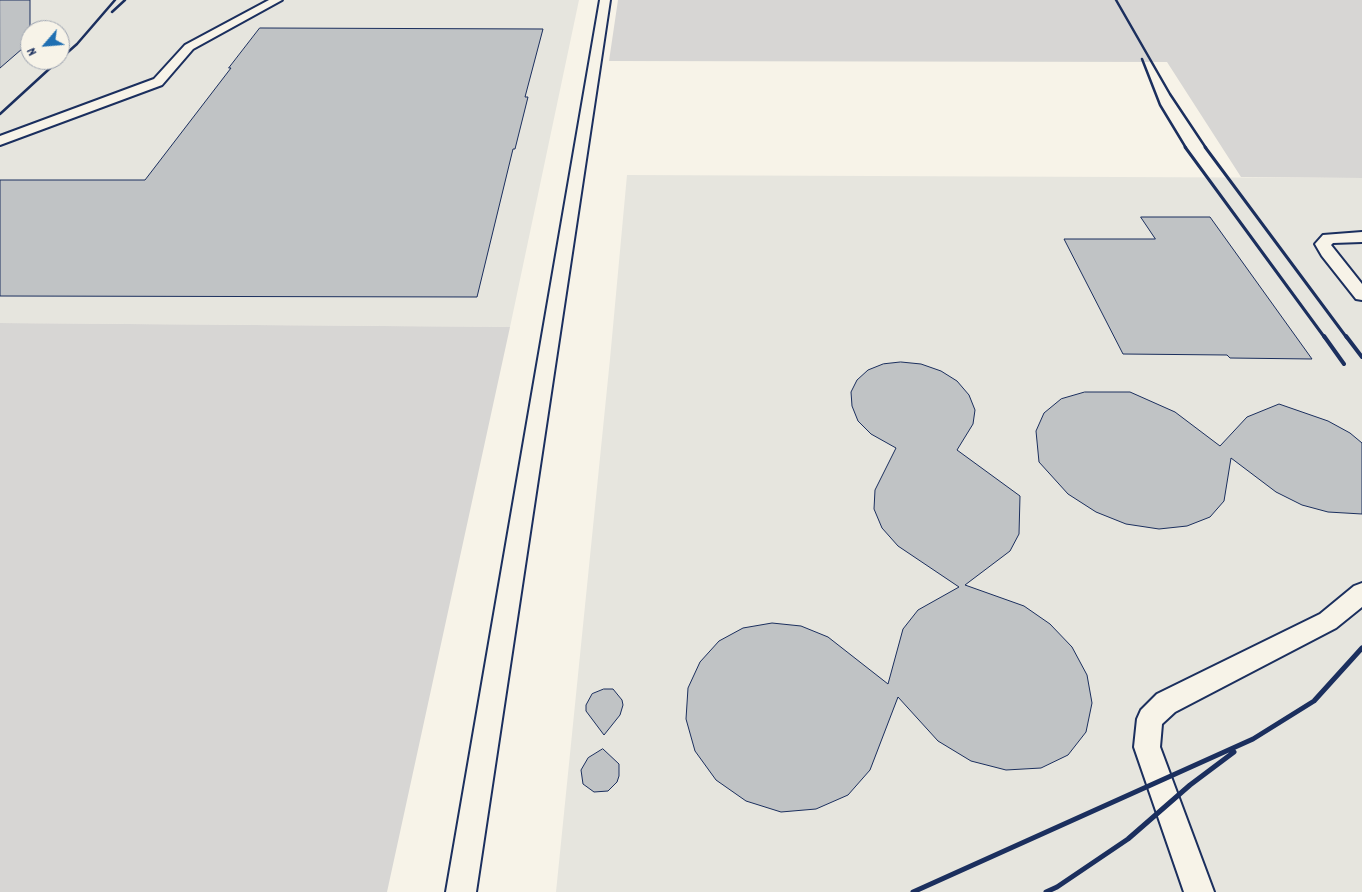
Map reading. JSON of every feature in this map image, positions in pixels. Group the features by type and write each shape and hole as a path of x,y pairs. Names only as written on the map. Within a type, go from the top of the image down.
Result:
{"lane":[{"path":"0,141 158,82 189,47 277,0"},
{"path":"461,892 605,0"},
{"path":"1362,237 1329,238 1324,244 1328,253 1362,295"},
{"path":"1199,892 1147,747 1150,719 1166,704 1328,622 1362,592"}],"shaded area":[{"path":"0,0 579,0 510,327 0,323"},
{"path":"618,0 1362,0 1362,178 1241,177 1167,62 609,61"},
{"path":"627,175 1362,178 1362,892 556,892"},
{"path":"0,323 510,327 387,892 0,892"}],"building":[{"path":"0,0 30,0 30,20 20,20 20,51 0,68"},
{"path":"260,28 543,29 525,97 528,97 515,149 513,149 477,297 0,296 0,180 145,180"},
{"path":"1141,217 1210,217 1312,359 1230,358 1227,355 1123,354 1064,239 1155,239"},
{"path":"901,362 921,364 941,371 957,381 969,395 975,410 973,424 957,450 1020,496 1019,534 1010,551 965,585 1024,606 1050,624 1072,647 1087,675 1092,703 1086,732 1068,755 1041,768 1006,770 971,761 938,741 898,697 870,770 848,795 816,809 781,812 746,801 716,780 695,751 686,719 688,688 700,662 719,641 743,628 772,623 801,626 828,637 888,684 903,629 918,610 959,587 898,546 882,528 874,509 875,490 896,448 871,434 858,421 852,406 851,392 857,380 868,370 883,364"},
{"path":"1085,392 1130,392 1175,412 1220,446 1247,417 1279,404 1328,421 1350,433 1362,443 1362,514 1328,512 1302,505 1276,492 1231,458 1224,501 1210,517 1187,526 1159,529 1126,524 1096,512 1068,494 1039,462 1036,431 1044,413 1061,399"},
{"path":"604,689 613,689 622,700 623,705 620,715 604,735 586,711 586,705 592,694"},
{"path":"603,749 619,764 619,776 617,782 608,791 594,792 583,784 581,770 588,758"}],"railway":[{"path":"70,50 115,0"},
{"path":"112,12 125,0"},
{"path":"1116,0 1170,94 1206,148"},
{"path":"1142,59 1160,105 1186,148"},
{"path":"0,114 48,70"},
{"path":"1185,147 1325,338"},
{"path":"1205,147 1347,338"},
{"path":"1324,336 1344,364"},
{"path":"1346,336 1362,357"},
{"path":"913,892 1253,739 1314,701 1362,648"},
{"path":"1046,892 1057,887 1128,839 1190,785 1234,752"}]}
